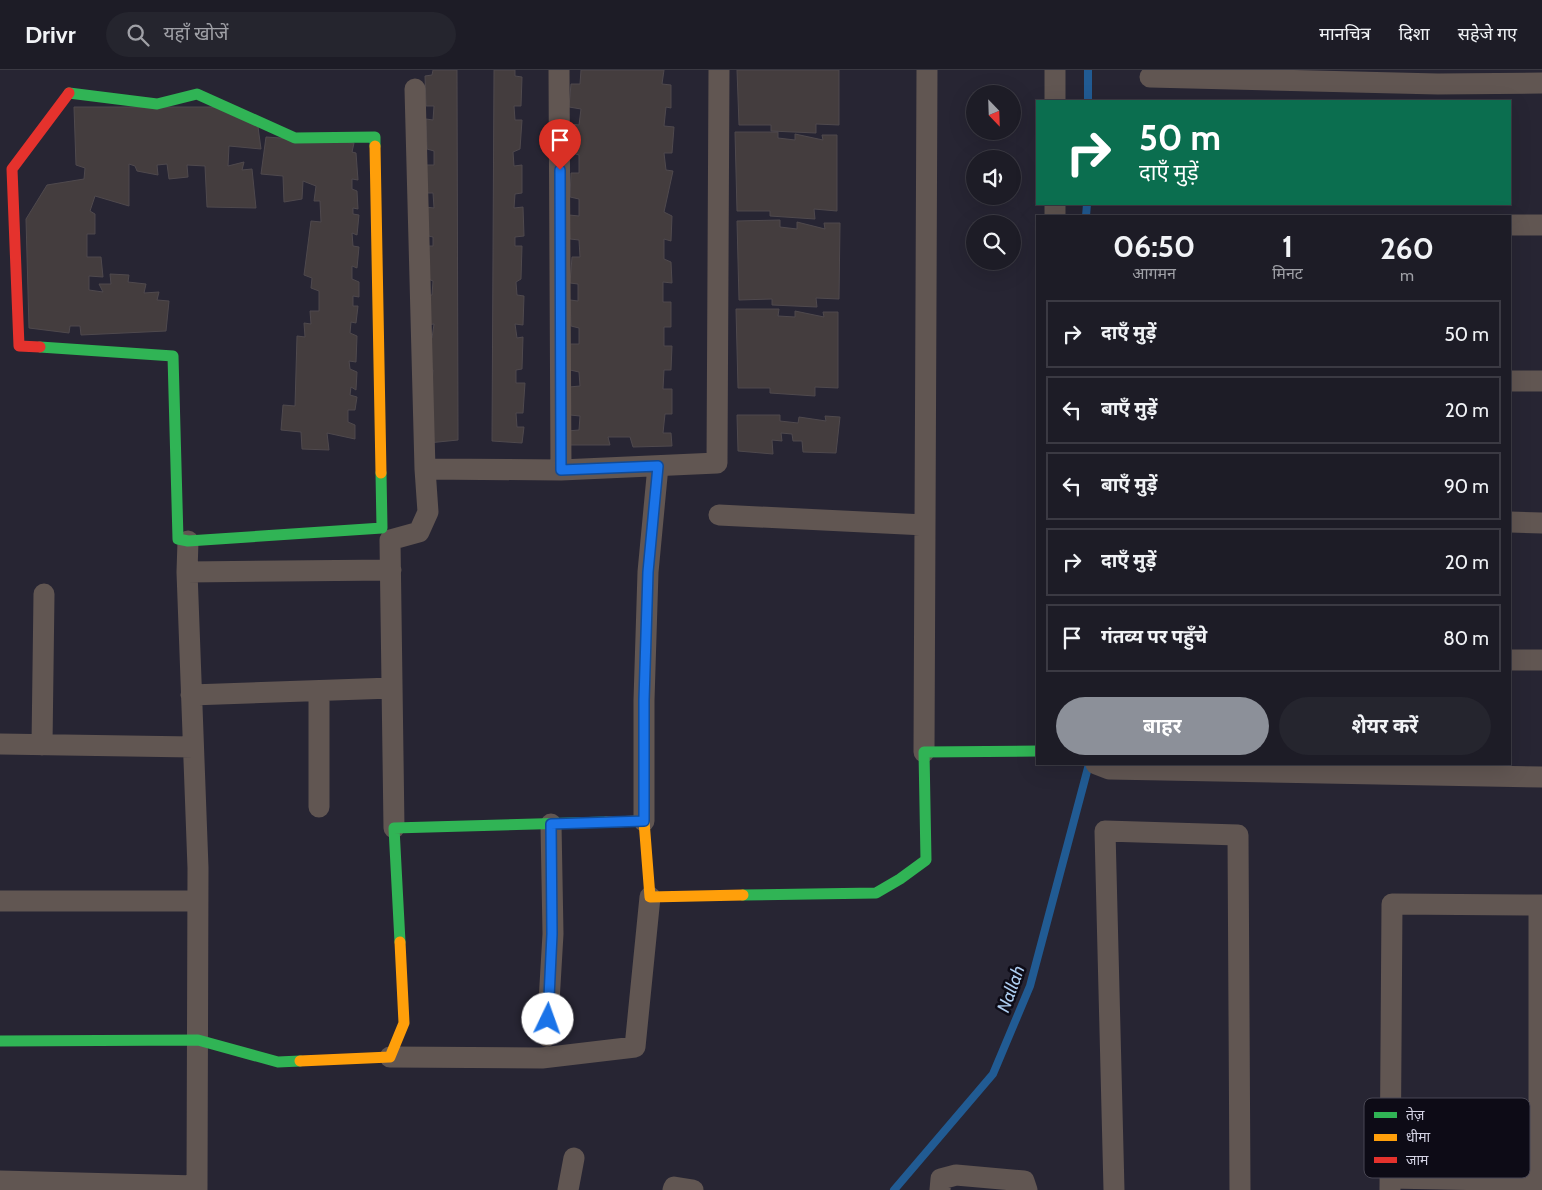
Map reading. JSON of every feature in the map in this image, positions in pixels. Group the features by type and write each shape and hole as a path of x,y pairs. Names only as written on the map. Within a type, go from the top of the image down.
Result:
{"street":[{"path":"559,70 561,470"},
{"path":"424,469 561,470 717,463 718,70"},
{"path":"650,897 876,893 900,879 926,860 924,752 927,70"},
{"path":"1055,70 1055,100"},
{"path":"1150,78 1542,83"},
{"path":"390,1057 404,1023 394,828 390,540 419,532 428,512 424,469 415,89"},
{"path":"69,93 157,104 197,94 295,138 375,137 382,528 188,541 178,540 173,356 20,346 12,169 69,93"},
{"path":"1511,225 1542,225"},
{"path":"1511,381 1542,382"},
{"path":"0,1041 198,1040 278,1062 390,1057 542,1058 635,1047 650,897 644,821 644,700 648,572 658,466"},
{"path":"719,515 925,525"},
{"path":"1511,522 1542,522"},
{"path":"0,1181 197,1188 198,901 187,572 188,541"},
{"path":"187,572 390,570"},
{"path":"42,745 44,594"},
{"path":"1511,660 1542,660"},
{"path":"191,695 392,688"},
{"path":"318,691 319,807"},
{"path":"0,744 194,747"},
{"path":"924,752 1036,751"},
{"path":"1102,766 1542,777"},
{"path":"394,828 644,821"},
{"path":"547,1036 552,934 551,824"},
{"path":"1114,1190 1105,831 1238,835 1240,1190"},
{"path":"0,901 198,901"},
{"path":"1390,1184 1540,1184 1541,905 1392,904 1391,1098"},
{"path":"568,1190 574,1158"},
{"path":"940,1190 941,1179 956,1174 1024,1181 1027,1190"},
{"path":"673,1190 674,1187 693,1190"}],"building":[{"path":"433,70 457,70 458,440 428,443 433,370 427,369 426,337 432,338 434,324 426,325 425,296 432,295 433,281 428,279 426,246 433,246 433,237 424,235 425,207 434,208 433,193 425,193 426,165 434,165 434,151 427,149 426,119 433,120 434,106 426,106 425,76 432,75"},
{"path":"494,70 515,70 515,76 522,77 521,106 514,106 515,120 522,120 520,149 513,152 514,166 522,165 522,193 515,194 514,208 523,207 524,236 515,237 515,246 522,246 521,279 516,282 517,295 524,296 523,325 515,324 517,338 523,337 522,369 516,370 516,383 525,383 523,413 516,413 517,427 524,427 522,443 492,441"},
{"path":"581,70 664,70 662,84 671,85 671,108 666,107 664,126 674,127 672,153 664,153 666,170 673,171 664,212 672,216 671,241 664,239 664,259 671,262 672,283 663,282 663,302 671,302 671,327 664,327 664,346 672,346 671,370 664,370 663,389 672,389 672,414 665,414 663,433 671,433 672,446 633,447 630,437 608,437 610,445 569,445 567,431 579,430 580,416 570,415 569,387 580,386 579,372 570,370 570,344 579,344 579,328 571,326 570,300 578,301 578,284 570,283 572,257 580,257 579,240 570,239 569,215 579,216 579,199 570,197 571,173 579,173 579,155 572,153 570,124 579,125 581,109 569,107 571,84 580,84"},
{"path":"737,70 839,70 839,125 816,124 816,133 771,131 771,125 739,125"},
{"path":"74,107 230,107 258,127 261,149 229,146 228,166 244,162 242,170 252,169 256,208 207,207 205,166 187,165 188,177 169,179 167,164 157,165 158,175 137,171 135,166 129,164 129,206 95,196 90,211 95,214 95,234 87,234 87,257 101,257 103,277 89,276 89,290 103,292 99,284 111,284 110,274 129,275 128,282 146,284 144,293 159,292 157,300 169,301 166,331 81,335 80,326 70,326 69,333 29,328 26,219 47,185 84,179 85,168 76,165"},
{"path":"735,132 778,132 778,138 795,140 795,134 823,140 822,135 837,135 837,211 814,209 815,219 770,216 770,211 737,211"},
{"path":"266,137 354,143 352,152 356,153 358,180 352,179 352,189 357,191 358,209 353,208 353,214 359,215 357,235 352,233 353,246 359,247 357,268 352,266 352,279 359,282 359,297 353,296 353,306 358,306 356,323 351,322 350,333 357,336 356,362 349,361 350,369 357,372 356,390 351,387 350,395 357,397 355,410 348,410 348,422 355,425 355,439 327,433 329,450 302,449 301,432 281,430 283,405 295,406 297,336 305,337 304,323 311,324 310,311 319,311 319,291 311,288 312,278 304,275 311,221 321,222 320,201 314,201 316,186 303,181 302,199 284,202 283,176 261,174"},
{"path":"780,220 780,227 797,229 797,222 825,229 824,223 840,223 839,299 816,298 817,307 772,305 772,299 739,300 737,221"},
{"path":"736,309 779,309 778,316 795,317 795,311 824,317 823,312 838,312 838,388 815,387 815,396 770,393 770,388 738,388"},
{"path":"737,415 780,415 780,421 798,423 799,417 826,421 825,416 840,417 836,453 803,452 802,441 793,441 792,434 781,433 782,441 772,440 773,454 738,451"}],"waterway":[{"name":"Nallah","path":"1088,70 1088,100"},
{"name":"Nallah","path":"1086,215 1087,205"},
{"name":"Nallah","path":"894,1190 993,1074 1030,986 1089,765"}],"traffic: fast":[{"path":"69,93 157,104 197,94 295,138 375,137 375,146"},
{"path":"40,347 173,356 178,539 188,541 382,528 381,473"},
{"path":"743,895 876,893 900,879 926,860 924,752 1036,751"},
{"path":"400,942 394,828 606,822"},
{"path":"0,1041 198,1040 278,1062 300,1061"}],"traffic: slow":[{"path":"375,146 381,473"},
{"path":"606,822 644,821 650,897 743,895"},
{"path":"300,1061 390,1057 404,1023 400,942"}],"traffic: jam":[{"path":"40,347 19,346 12,169 69,93"}],"route":[{"path":"548,1019 552,934 551,824 644,821 644,700 648,572 658,466 561,470 560,170"}]}
